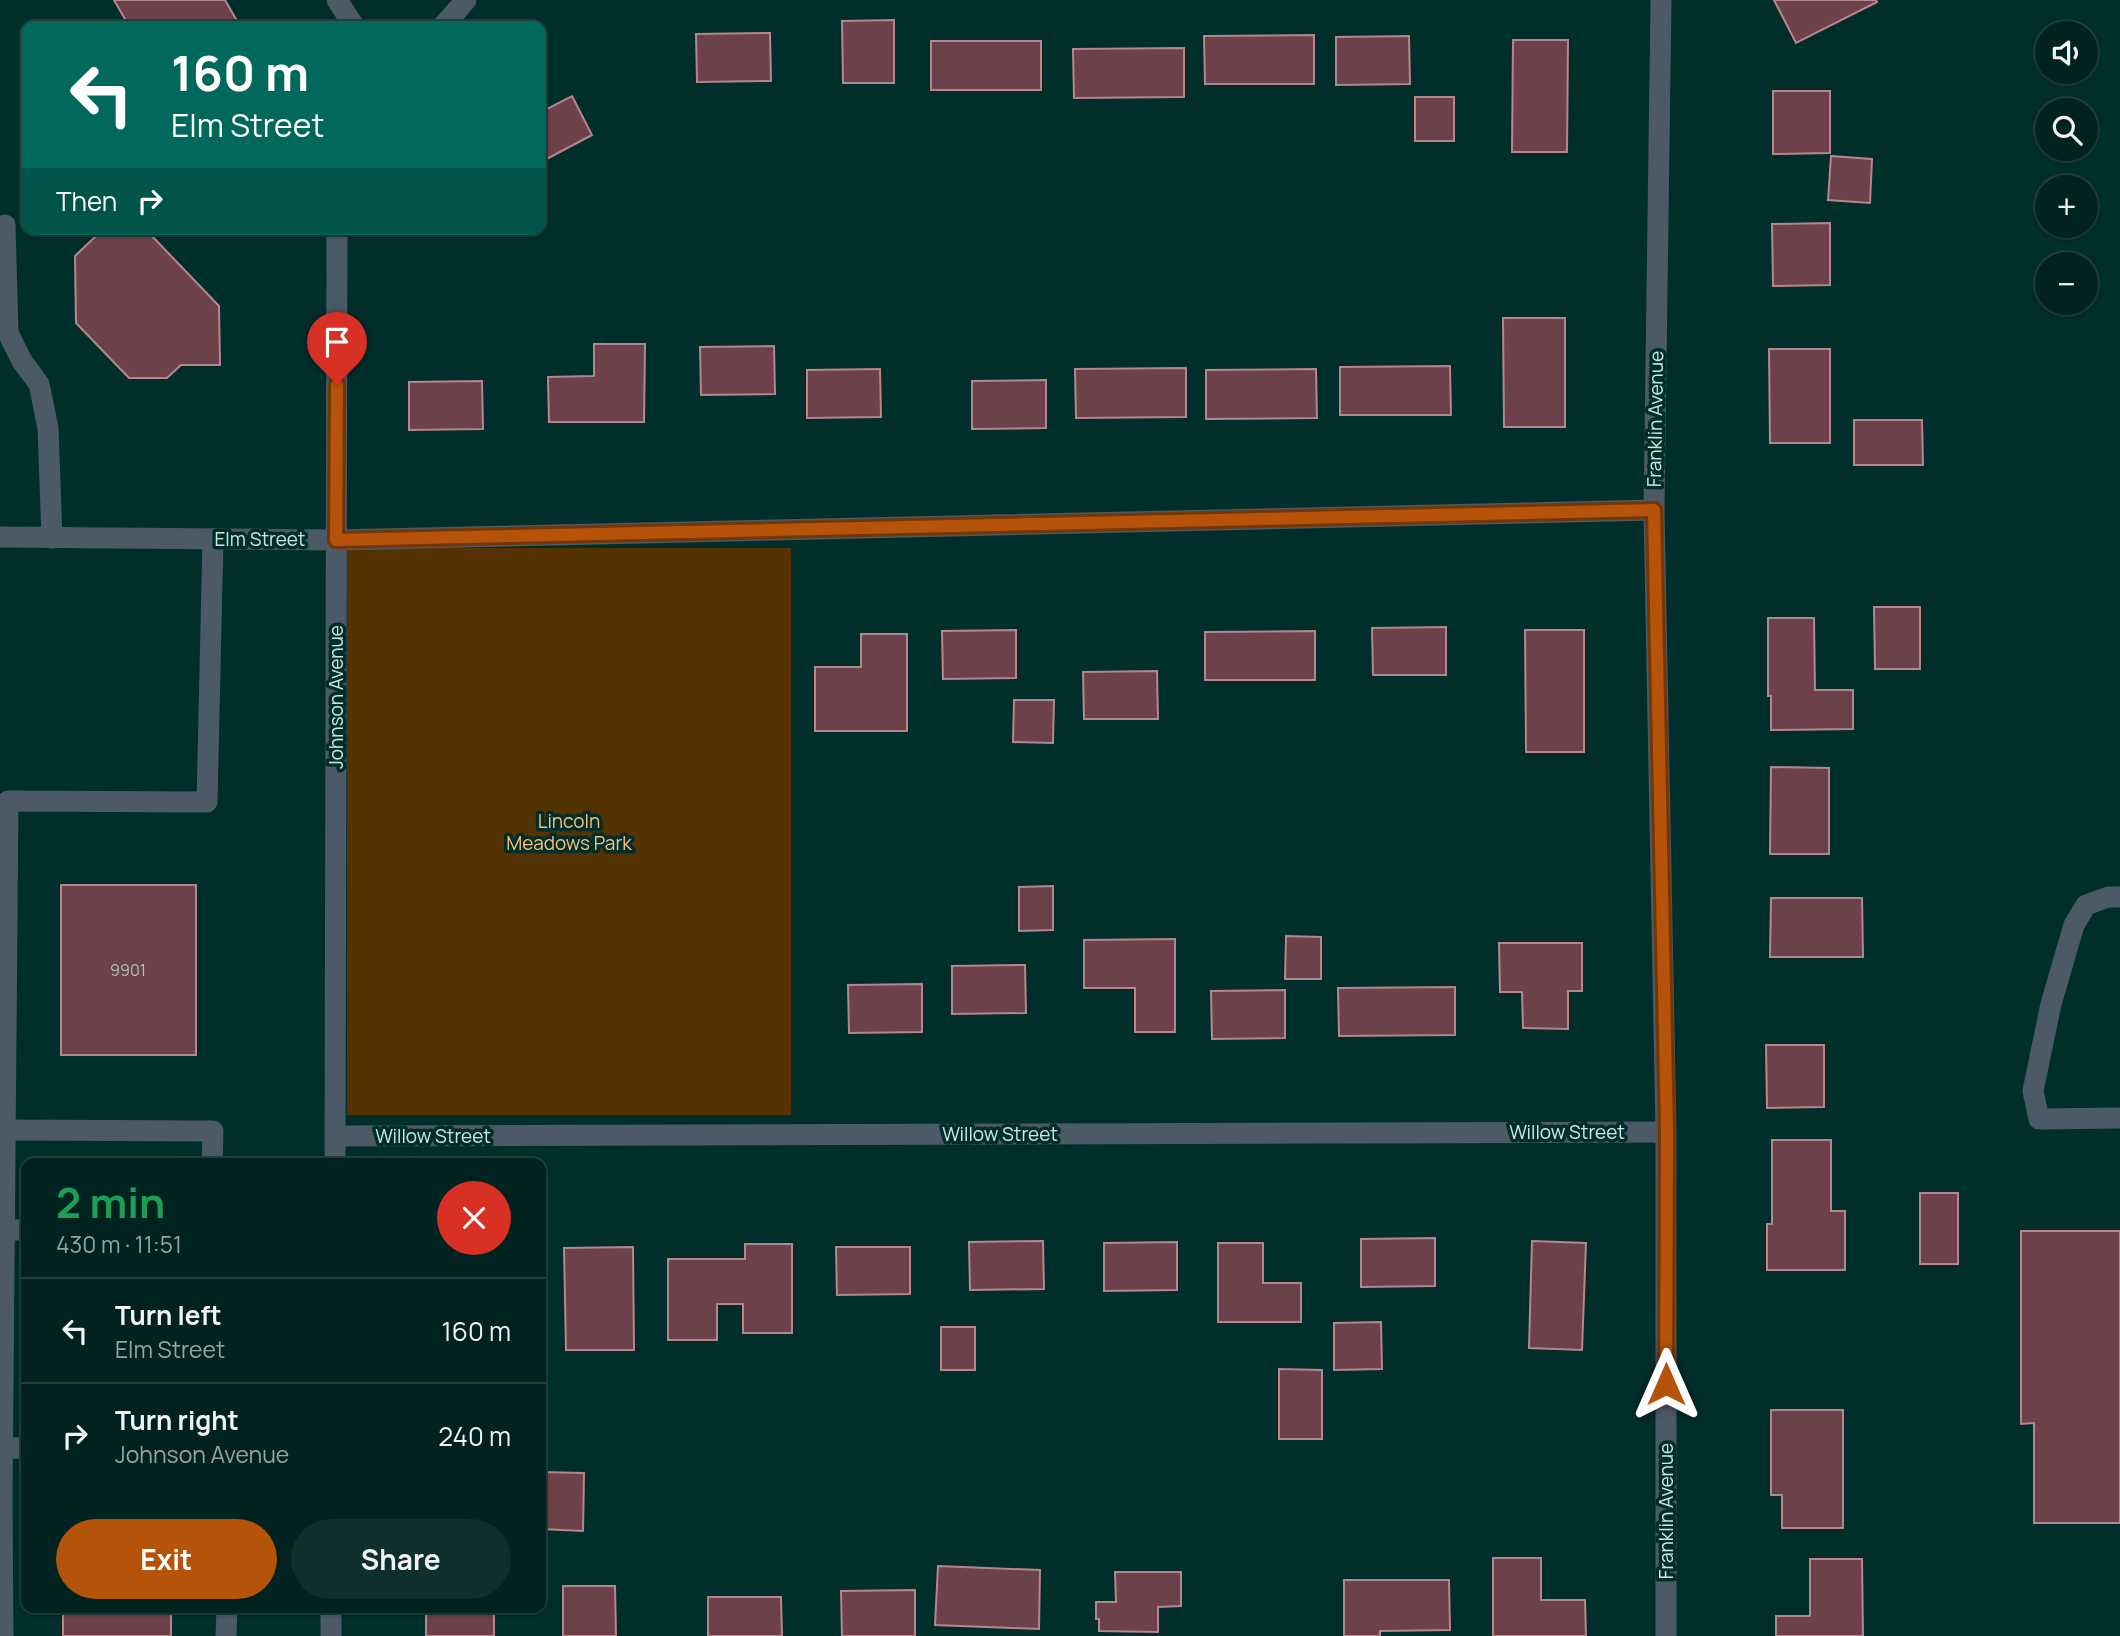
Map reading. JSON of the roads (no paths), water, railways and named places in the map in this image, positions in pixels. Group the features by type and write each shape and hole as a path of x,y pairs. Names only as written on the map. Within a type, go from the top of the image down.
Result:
{"street":[{"path":"337,0 351,21"},
{"path":"447,21 465,0"},
{"name":"Franklin Avenue","path":"1661,0 1654,510 1667,1132 1666,1636"},
{"path":"5,225 8,333 22,361 39,384 48,428 52,538"},
{"name":"Johnson Avenue","path":"335,1158 337,235"},
{"name":"Elm Street","path":"0,537 336,540 1654,510"},
{"path":"3,1636 8,801 207,802 213,539"},
{"path":"2120,897 2108,897 2086,905 2074,925 2050,1004 2033,1091 2039,1119 2120,1118"},
{"path":"6,1130 213,1131 212,1158"},
{"name":"Willow Street","path":"335,1136 1667,1132"},
{"path":"4,1230 21,1230"},
{"path":"3,1448 21,1448"},
{"path":"226,1636 227,1613"},
{"path":"331,1613 331,1636"}],"park label":[{"name":"Lincoln Meadows Park","path":"569,832"}]}
